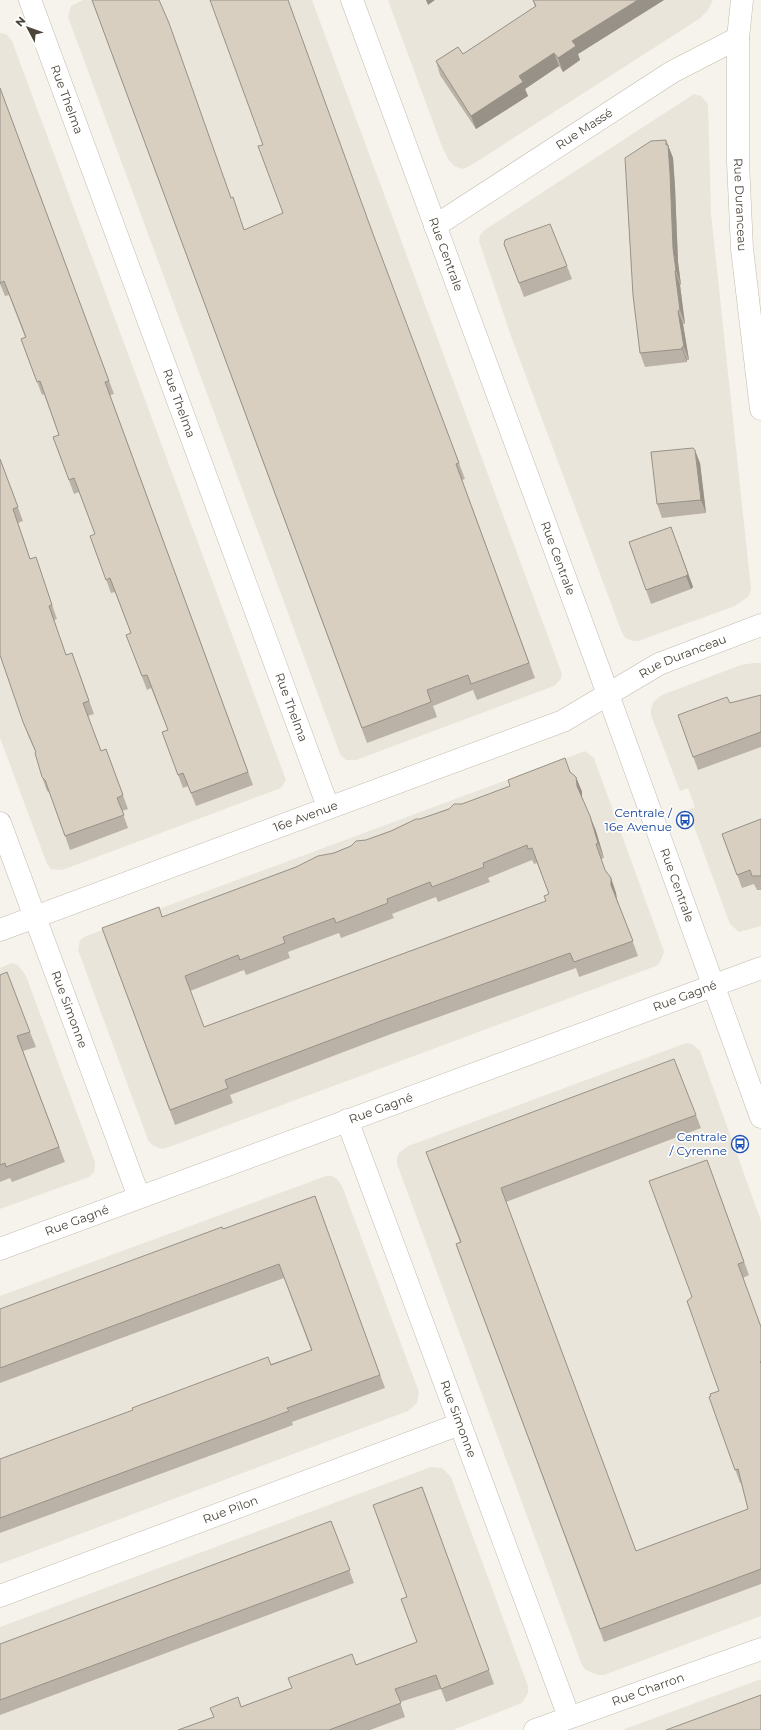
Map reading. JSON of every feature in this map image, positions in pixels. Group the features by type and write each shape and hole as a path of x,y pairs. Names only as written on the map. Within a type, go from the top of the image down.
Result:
{"street":[{"name":"Rue Thelma","path":"30,0 328,807"},
{"name":"Rue Centrale","path":"352,0 608,695 761,1117"},
{"name":"Rue Duranceau","path":"742,0 738,38 738,162 742,249 761,410"},
{"name":"Rue Massé","path":"435,226 672,72 738,38"},
{"name":"Rue Duranceau","path":"608,695 659,664 761,625"},
{"name":"16e Avenue","path":"0,930 563,720 608,695"},
{"name":"Rue Simonne","path":"0,823 139,1197"},
{"name":"Rue Gagné","path":"0,1249 761,968"},
{"name":"Rue Simonne","path":"347,1120 569,1717"},
{"name":"Rue Pilon","path":"0,1596 460,1424"},
{"name":"Rue Charron","path":"535,1730 761,1649"}],"shaded area":[{"path":"83,0 312,0 562,674 561,679 554,686 356,760 346,760 340,754 68,17 71,6"},
{"path":"388,0 713,0 708,10 699,19 470,166 462,169 454,166 448,159 441,144"},
{"path":"0,33 6,34 12,41 286,780 281,788 62,870 51,869 47,864 0,738"},
{"path":"694,94 701,96 708,104 711,213 751,589 749,596 735,606 638,641 633,641 625,638 621,630 511,336 479,241 480,235 486,229"},
{"path":"761,663 761,926 739,932 730,924 688,810 695,807 688,788 680,791 651,715 651,709 654,701 662,695 741,665"},
{"path":"585,751 594,758 664,952 660,962 656,966 169,1147 162,1149 152,1145 148,1140 78,950 80,940 86,936"},
{"path":"12,963 18,965 26,976 95,1162 95,1167 94,1172 89,1177 0,1209 0,968"},
{"path":"686,1043 692,1044 700,1051 761,1221 761,1616 604,1675 598,1675 586,1670 582,1665 397,1164 397,1158 399,1153 408,1146"},
{"path":"326,1176 332,1176 338,1180 342,1186 419,1392 417,1403 408,1411 0,1564 0,1296"},
{"path":"431,1467 442,1468 451,1477 528,1686 528,1693 522,1703 453,1730 0,1730 0,1627"},
{"path":"761,1679 761,1730 622,1730"}],"building":[{"path":"92,0 159,0 169,23 231,198 233,197 244,230 283,213 258,146 263,145 210,0 288,0 373,234 459,463 456,464 529,663 471,684 468,675 427,690 431,702 362,728"},
{"path":"533,0 638,0 572,41 576,46 558,58 554,53 519,76 523,82 471,116 436,61 458,47 463,54 536,6"},
{"path":"0,88 109,381 105,382 248,772 191,793 183,773 178,775 162,732 168,730 147,675 142,676 126,635 131,633 110,578 106,580 90,536 95,534 74,478 69,480 53,437 59,435 40,381 37,382 21,339 26,337 4,281 0,283"},
{"path":"666,140 666,145 668,145 670,173 673,248 680,310 678,311 684,347 682,347 682,349 640,353 633,295 625,158 651,141"},
{"path":"550,224 567,266 519,283 504,244 505,240"},
{"path":"693,448 695,450 701,500 657,504 651,452"},
{"path":"0,459 18,507 13,509 30,559 36,557 52,605 49,606 66,655 72,653 89,701 83,703 101,751 106,749 123,795 117,798 124,815 65,836 45,780 42,777 35,753 36,752 23,722 0,655"},
{"path":"671,527 688,574 646,590 629,542"},
{"path":"761,695 761,732 693,757 678,715 727,697 730,703"},
{"path":"565,758 570,772 576,777 577,786 590,816 598,843 596,844 605,870 611,878 611,885 633,941 574,962 570,953 386,1019 225,1080 228,1088 170,1110 102,928 159,907 162,917 296,867 318,856 334,853 351,846 356,841 366,840 391,831 416,819 449,809 454,804 462,804 510,786 508,780","holes":["527,845 528,849 532,848 549,894 544,896 546,901 204,1027 185,976 238,955 240,960 285,943 283,937 334,918 336,923 388,903 387,899 430,882 432,887 484,867 483,863"]},
{"path":"761,819 761,876 752,876 750,870 737,875 722,834"},
{"path":"7,972 30,1032 17,1036 59,1147 6,1167 5,1163 0,1165 0,975"},
{"path":"674,1059 696,1115 501,1188 636,1551 748,1509 738,1469 735,1470 709,1397 711,1396 710,1394 719,1391 687,1301 692,1297 649,1181 707,1160 744,1262 738,1264 761,1327 761,1569 600,1629 456,1244 461,1242 426,1152"},
{"path":"315,1196 380,1375 287,1408 289,1411 0,1518 0,1459 133,1410 132,1408 268,1357 271,1365 312,1350 279,1264 0,1368 0,1309 222,1227 223,1229"},
{"path":"422,1487 489,1670 441,1689 436,1675 395,1689 401,1703 329,1730 178,1730 214,1717 210,1708 238,1697 241,1707 292,1688 288,1678 352,1654 356,1665 417,1642 401,1599 407,1597 373,1505"},
{"path":"331,1521 350,1570 0,1700 0,1644"},
{"path":"761,1695 761,1730 666,1730"}],"place":[{"name":"Centrale / 16e Avenue","path":"685,820"},
{"name":"Centrale / Cyrenne","path":"740,1144"}]}
